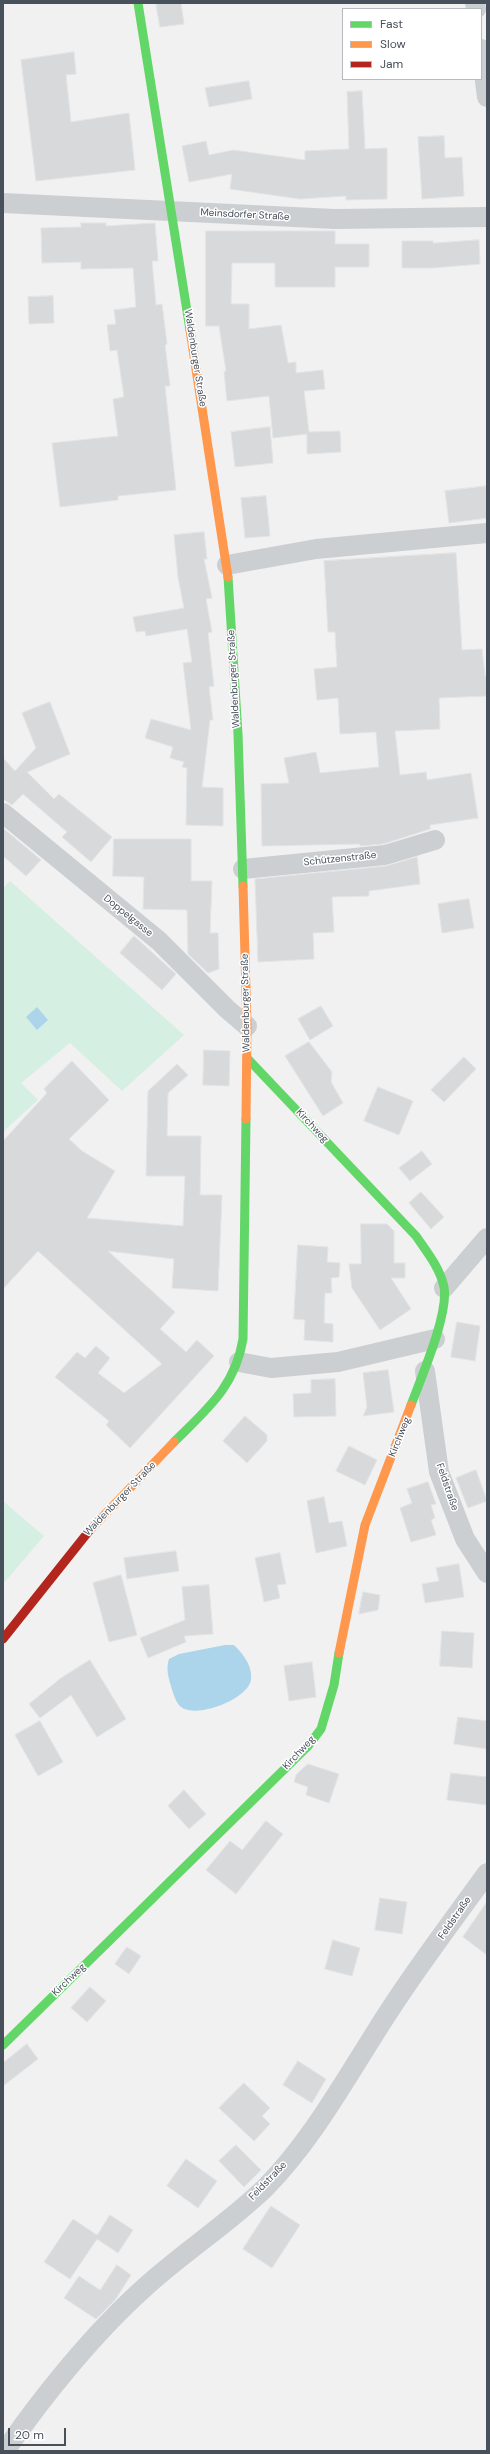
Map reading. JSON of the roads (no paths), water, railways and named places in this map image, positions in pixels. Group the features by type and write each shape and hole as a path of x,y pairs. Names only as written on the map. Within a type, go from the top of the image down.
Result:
{"main road":[{"name":"Waldenburger Straße","path":"3,1639 95,1523 217,1399 239,1362 243,1339 247,1026 243,869 227,565 138,3"},
{"name":"Kirchweg","path":"3,2045 254,1800 308,1746 321,1729 334,1685 349,1597 365,1525 381,1481 399,1442 441,1320 444,1288 433,1260 416,1236 247,1058"}],"street":[{"path":"482,57 487,97"},
{"name":"Meinsdorfer Straße","path":"3,203 335,219 487,217"},
{"path":"227,565 316,549 487,533"},
{"name":"Doppelgasse","path":"3,813 159,941 227,1009 247,1026"},
{"name":"Schützenstraße","path":"243,869 385,855 434,840"},
{"path":"444,1288 487,1238"},
{"path":"239,1362 270,1368 338,1362 435,1339"},
{"name":"Feldstraße","path":"425,1370 439,1472 465,1539 487,1573"},
{"name":"Feldstraße","path":"5,2451 95,2338 143,2289 266,2187 302,2145 337,2098 372,2038 404,1990 487,1873"}],"water":[{"path":"37,1007 48,1020 37,1030 26,1017"},
{"path":"225,1645 234,1645 247,1661 251,1675 251,1680 248,1687 232,1700 209,1709 198,1711 188,1710 181,1707 175,1698 169,1679 169,1659 179,1654"}]}
